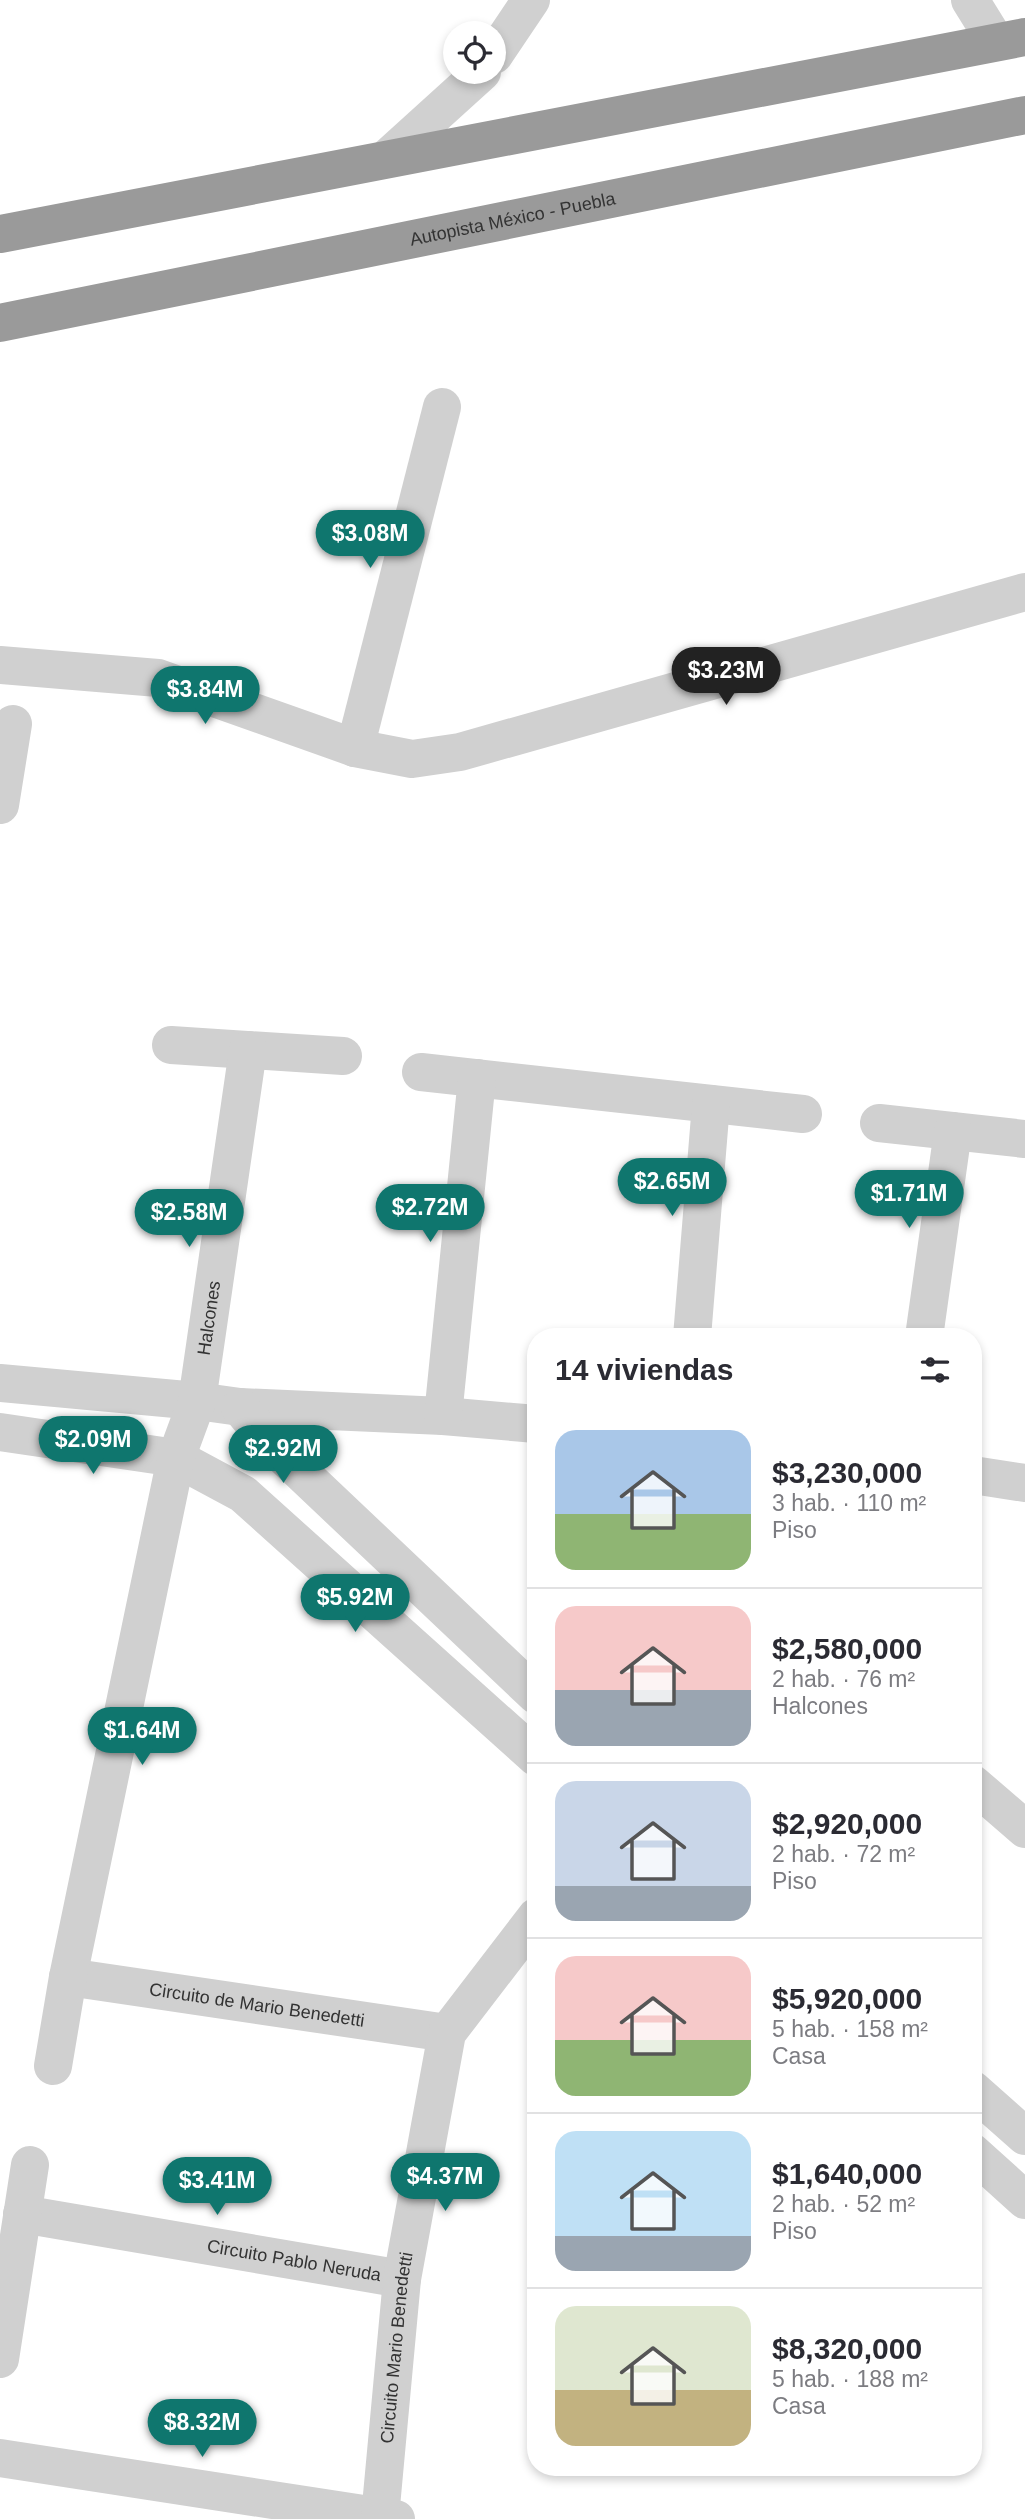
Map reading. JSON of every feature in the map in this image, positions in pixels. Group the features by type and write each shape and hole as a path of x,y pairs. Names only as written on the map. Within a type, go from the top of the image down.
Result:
{"highway":[{"path":"0,234 1011,40"},
{"name":"Autopista México - Puebla","path":"0,323 1025,115"}],"street":[{"path":"506,37 531,0"},
{"path":"970,0 1011,40"},
{"path":"386,159 469,84"},
{"path":"355,748 442,407"},
{"path":"0,665 158,678 355,748 412,760 460,752 1025,592"},
{"path":"0,805 13,724"},
{"path":"171,1045 343,1056"},
{"name":"Halcones","path":"189,1465 248,1050"},
{"path":"421,1072 803,1114"},
{"path":"443,1416 477,1077"},
{"path":"693,1328 711,1104"},
{"path":"879,1123 1025,1139"},
{"path":"925,1328 953,1130"},
{"path":"0,1383 197,1401 240,1408 443,1416 527,1423"},
{"path":"240,1408 272,1445 527,1686"},
{"path":"0,1432 189,1465 243,1494 527,1749"},
{"path":"243,1494 272,1445"},
{"path":"53,2066 68,1977 189,1465"},
{"path":"982,1476 1025,1483"},
{"path":"982,1792 1025,1829"},
{"name":"Circuito Mario Benedetti","path":"388,2518 402,2279 447,2033 527,1929"},
{"name":"Circuito de Mario Benedetti","path":"68,1977 447,2033"},
{"path":"982,2098 1025,2136"},
{"path":"982,2160 1025,2200"},
{"path":"0,2358 30,2165"},
{"name":"Circuito Pablo Neruda","path":"22,2214 402,2279"},
{"path":"0,2458 388,2518"}]}
